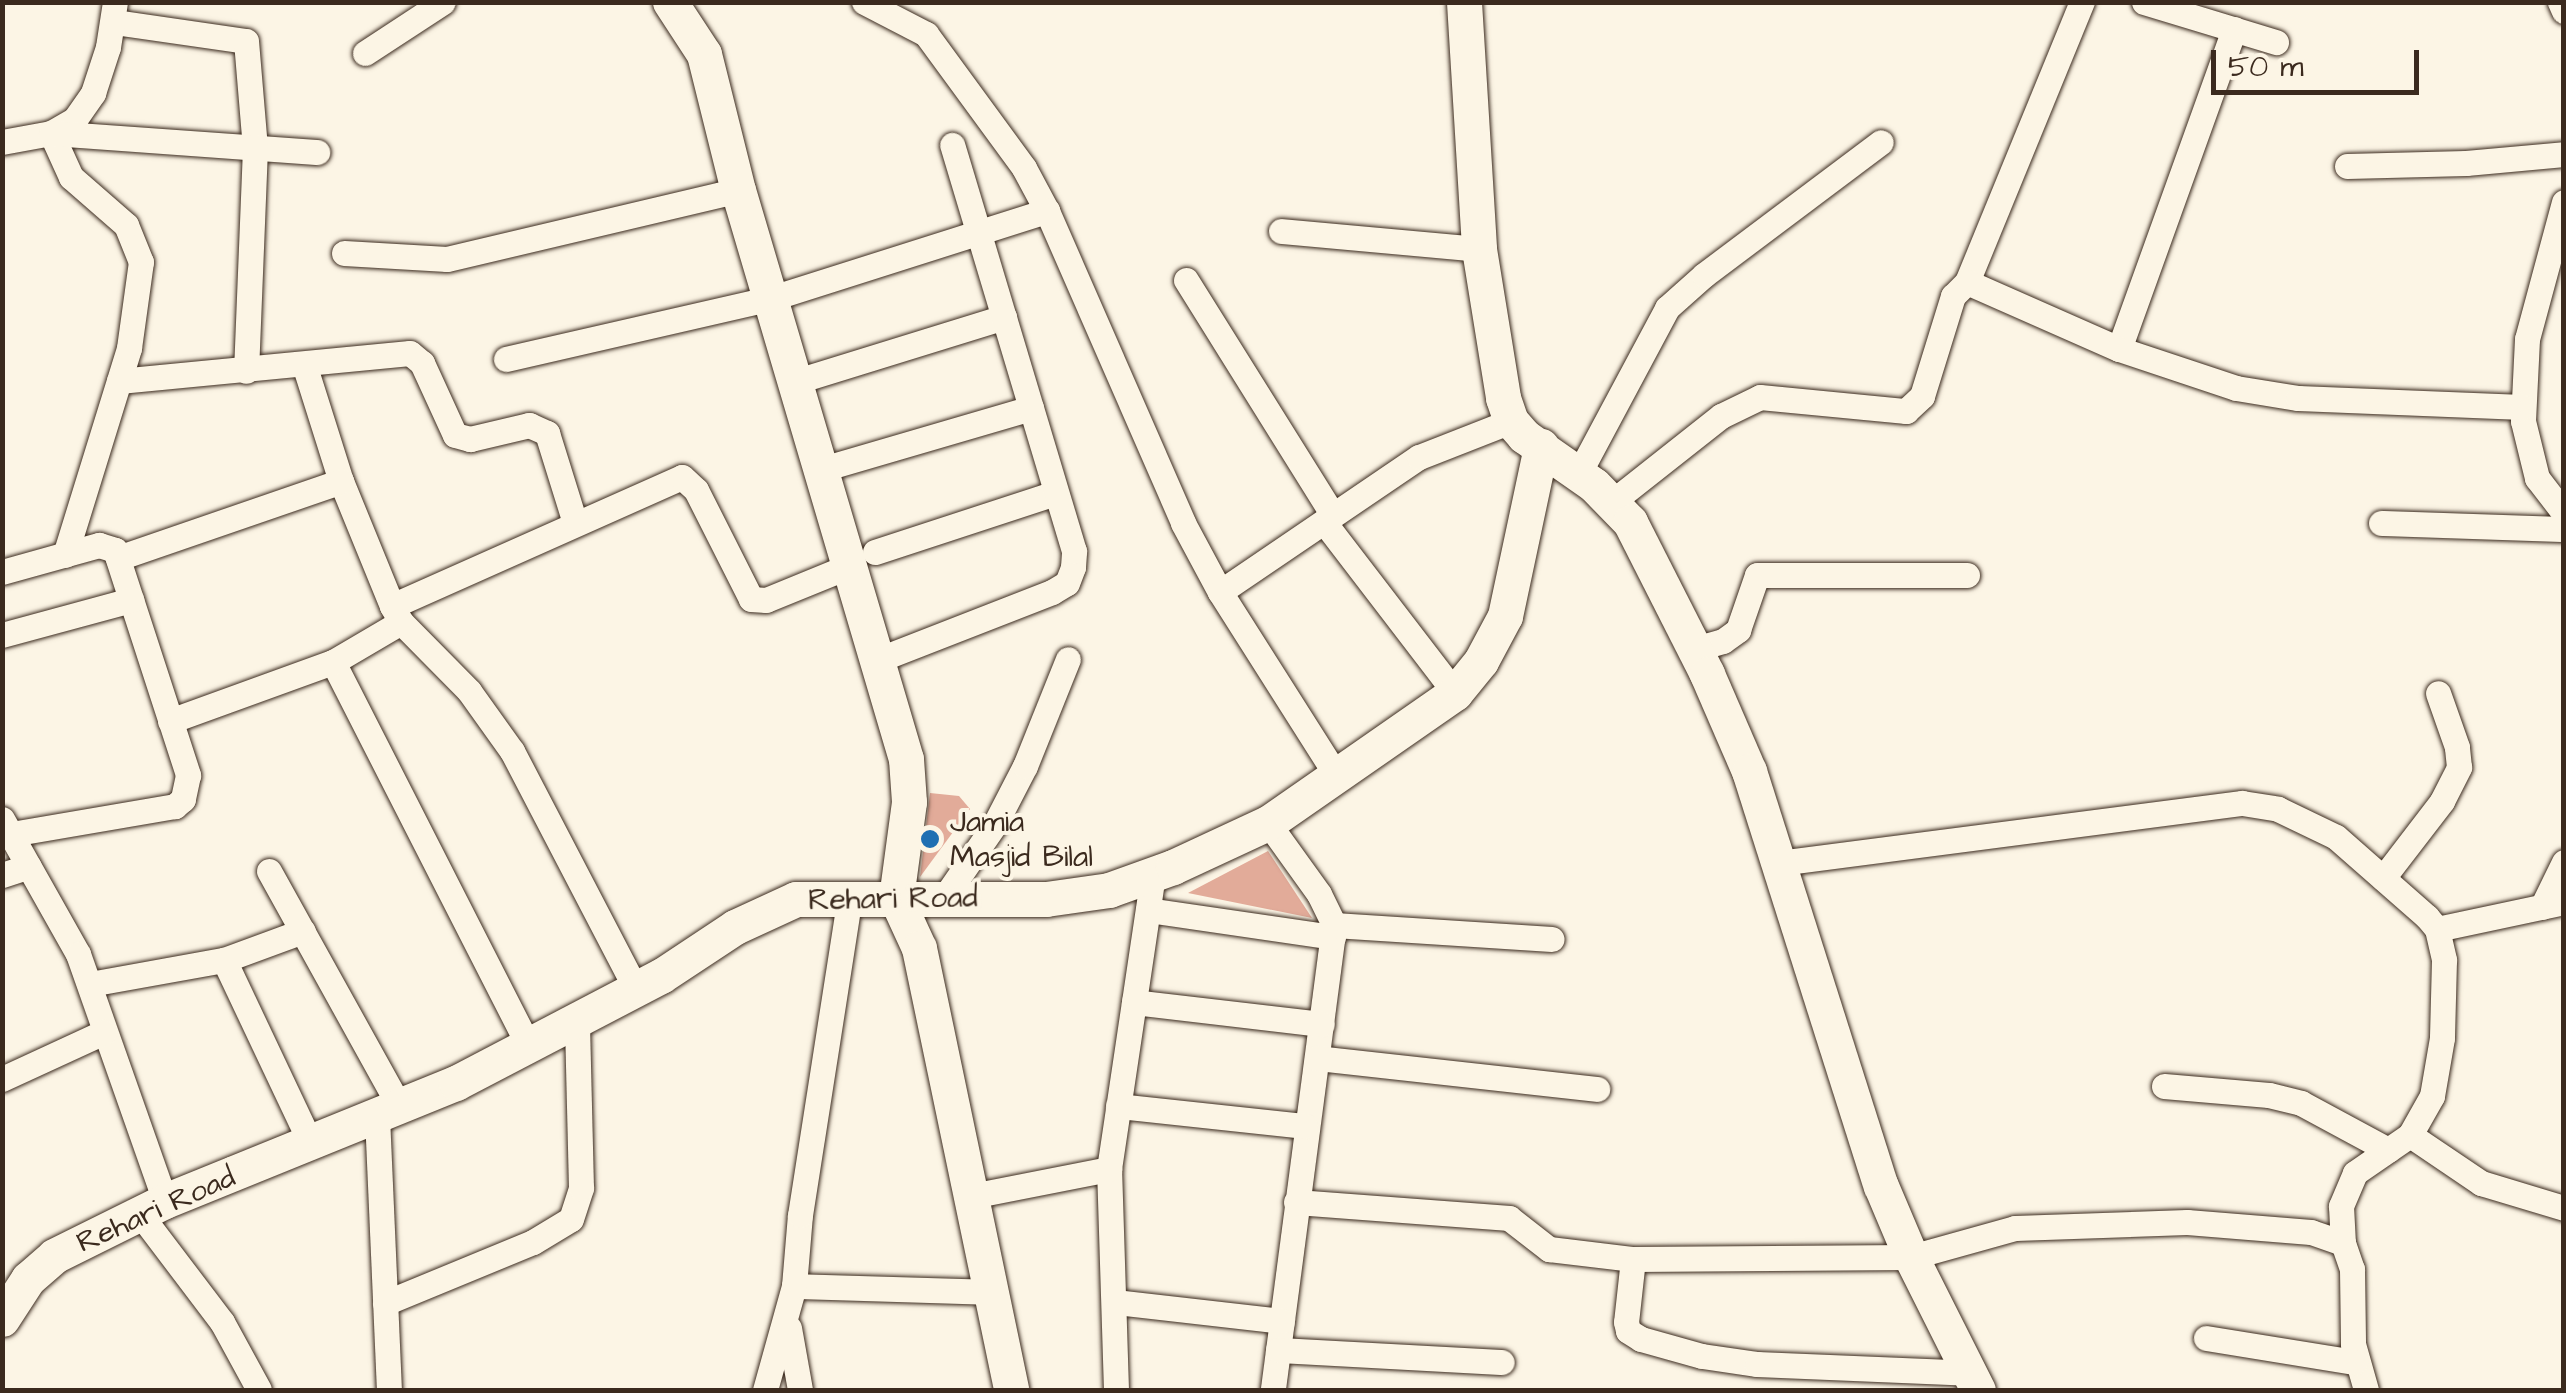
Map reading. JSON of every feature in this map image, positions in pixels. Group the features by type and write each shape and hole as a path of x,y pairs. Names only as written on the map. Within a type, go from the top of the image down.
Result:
{"main road":[{"path":"670,2 708,67 738,190 820,470 862,560 875,661 910,780 896,898 920,948 1011,1390"},
{"path":"1464,2 1479,249 1495,362 1511,421 1612,502 1647,552 1695,649 1749,771 1881,1186 1911,1257 1973,1382"},
{"name":"Rehari Road","path":"5,1309 28,1279 54,1256 152,1207 388,1112 528,1045 636,989 735,927 796,899 1046,899 1109,890 1268,822 1455,693 1488,652 1505,616 1541,446"}],"street":[{"path":"366,52 443,2"},
{"path":"864,2 926,34 1008,145 1047,211 1166,486 1220,592 1336,775"},
{"path":"1612,502 1721,416 1760,397 1906,411 1922,396 1953,296 1967,282 2082,2"},
{"path":"2144,2 2276,42"},
{"path":"2560,2 2564,11"},
{"path":"2,142 66,127 93,93 115,12 246,42 255,148 246,371"},
{"path":"2120,349 2234,30"},
{"path":"51,133 317,152"},
{"path":"51,133 70,176 126,225 141,262 137,312 119,381 64,555"},
{"path":"1579,473 1667,308 1704,274 1881,142"},
{"path":"875,661 1067,583 1074,551 952,145"},
{"path":"2347,166 2466,164 2564,154"},
{"path":"344,253 447,259 738,190"},
{"path":"2564,202 2554,267 2527,339 2524,407 2528,456 2536,478 2564,513"},
{"path":"506,359 770,299 1047,211"},
{"path":"1281,232 1479,249"},
{"path":"1186,280 1329,518 1455,693"},
{"path":"1967,282 2120,349 2268,395 2524,407"},
{"path":"794,382 1004,317"},
{"path":"119,381 410,353 422,363 455,435 470,439 540,426 547,433 575,522"},
{"path":"304,364 342,481 397,614 469,691 512,750 636,989"},
{"path":"820,470 1031,408"},
{"path":"1220,592 1419,457 1511,421"},
{"path":"170,720 333,662 397,614 575,522 682,477 696,490 751,599 766,600 862,560 1056,493"},
{"path":"118,558 342,481"},
{"path":"2381,524 2564,529"},
{"path":"2,572 108,545 118,558 188,775 184,799 175,806 7,826 78,954 90,984 152,1207 259,1390"},
{"path":"1695,649 1723,641 1738,630 1757,575 1967,575"},
{"path":"2,635 131,600"},
{"path":"944,898 995,824 1025,766 1068,660"},
{"path":"333,662 528,1045"},
{"path":"2383,878 2442,801 2459,767 2457,747 2438,693"},
{"path":"1779,863 2242,803 2304,818 2336,837 2383,878 2437,929 2444,960 2440,1064 2432,1096 2410,1135 2356,1173 2341,1206 2343,1243 2352,1269 2356,1362 2366,1390"},
{"path":"1268,822 1319,894 1333,931 1273,1390"},
{"path":"2437,929 2553,904 2564,862"},
{"path":"2,875 29,866"},
{"path":"269,870 303,931 388,1112 385,1303 389,1390"},
{"path":"1116,1390 1110,1169 1153,874"},
{"path":"765,1390 794,1286 800,1215 850,896"},
{"path":"1148,910 1333,931 1552,938"},
{"path":"90,984 224,960 303,931"},
{"path":"224,960 311,1144"},
{"path":"1134,1002 1322,1024"},
{"path":"385,1303 533,1242 570,1219 581,1188 577,1020"},
{"path":"2,1079 104,1032"},
{"path":"1317,1058 1597,1089"},
{"path":"2164,1086 2269,1095 2302,1103 2388,1150"},
{"path":"1118,1106 1306,1126"},
{"path":"2410,1135 2481,1183 2564,1208"},
{"path":"971,1196 1110,1169"},
{"path":"1296,1202 1501,1216 1520,1224 1549,1250 1633,1259 1911,1257 1968,1238 2038,1225 2238,1223 2312,1232 2343,1243"},
{"path":"1633,1259 1626,1322 1628,1331 1641,1340 1757,1364 1973,1382"},
{"path":"794,1286 991,1292"},
{"path":"1116,1302 1282,1322"},
{"path":"787,1318 800,1390"},
{"path":"2206,1338 2356,1362"},
{"path":"1278,1350 1502,1362"}],"building":[{"name":"Jamia Masjid Bilal","path":"930,793 959,796 970,809 920,877"},
{"path":"1268,851 1312,918 1188,893"}],"place":[{"name":"Jamia Masjid Bilal","path":"930,839"}]}
